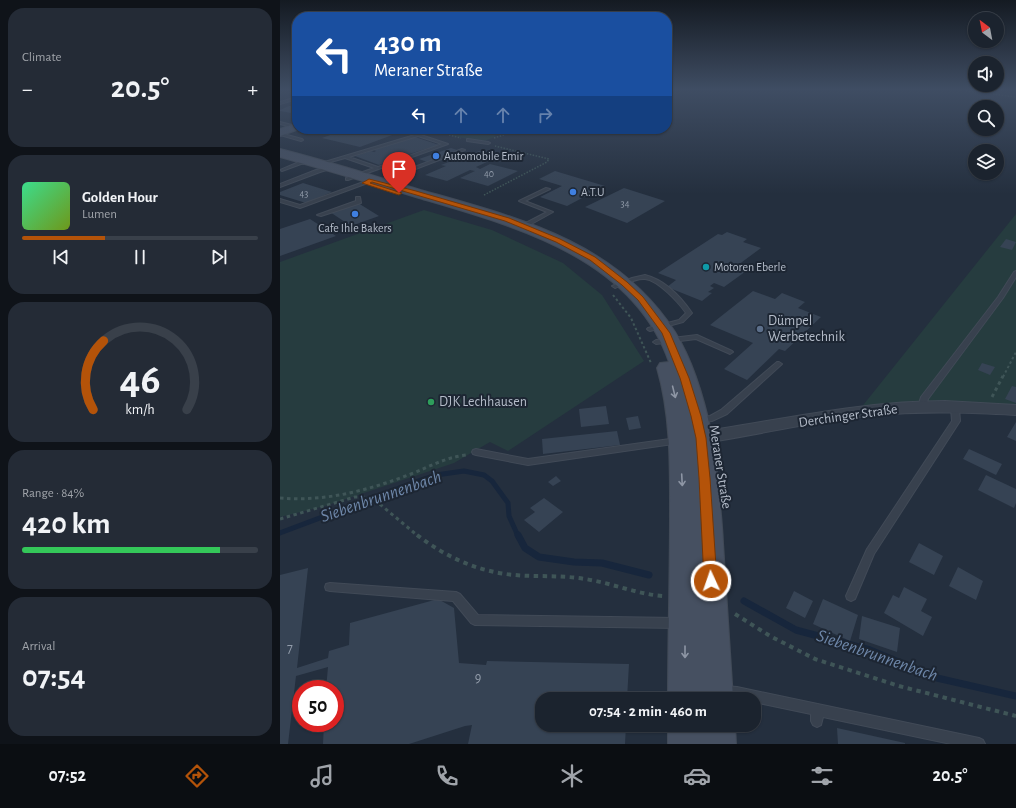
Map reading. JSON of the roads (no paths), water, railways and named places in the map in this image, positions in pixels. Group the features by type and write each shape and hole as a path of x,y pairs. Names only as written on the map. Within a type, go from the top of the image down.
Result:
{"main road":[{"path":"280,134 292,128"},
{"name":"Meraner Straße","path":"280,153 320,166 473,209 524,226 576,250 592,259 659,335 670,378 689,426 708,517 715,692"},
{"name":"Meraner Straße","path":"281,166 320,166"},
{"name":"Meraner Straße","path":"365,178 539,239 589,265 616,286"},
{"name":"Meraner Straße","path":"684,692 673,623 684,517 689,426"},
{"path":"686,732 686,744"},
{"name":"Meraner Straße","path":"717,732 718,744"}],"street":[{"name":"Derchinger Straße","path":"689,426 734,434 824,417 922,407 1016,410"}],"lane":[{"path":"280,134 301,140"},
{"path":"280,186 320,166 418,135 446,144 300,207 280,200"},
{"path":"468,140 488,143"},
{"path":"365,178 463,150"},
{"path":"345,157 365,178"},
{"path":"524,226 551,212 521,201 548,189"},
{"path":"319,215 359,202 358,198"},
{"path":"922,407 924,399 1000,298 1016,273"},
{"path":"616,286 643,277 652,279 672,294 687,309 689,313 687,317 659,335"},
{"path":"659,335 697,336 730,352"},
{"path":"476,452 528,462 689,426 724,412 779,364"},
{"path":"851,596 870,552 956,421 955,408"},
{"path":"330,587 456,597 476,620 673,623"},
{"path":"761,700 817,715 979,744"}],"waterway":[{"name":"Siebenbrunnenbach","path":"280,533 418,481 436,475 464,471 484,475 492,481 508,503 509,516 518,536"},
{"name":"Siebenbrunnenbach","path":"518,535 525,548 539,557 574,562 602,563 649,575"},
{"name":"Siebenbrunnenbach","path":"744,601 796,630 870,650 937,678 1016,696"}],"place":[{"name":"Automobile Emir","path":"436,156"},
{"name":"A.T.U","path":"573,192"},
{"name":"Cafe Ihle Bakers","path":"355,214"},
{"name":"Motoren Eberle","path":"706,267"},
{"name":"Dümpel Werbetechnik","path":"760,329"},
{"name":"DJK Lechhausen","path":"431,402"}]}
